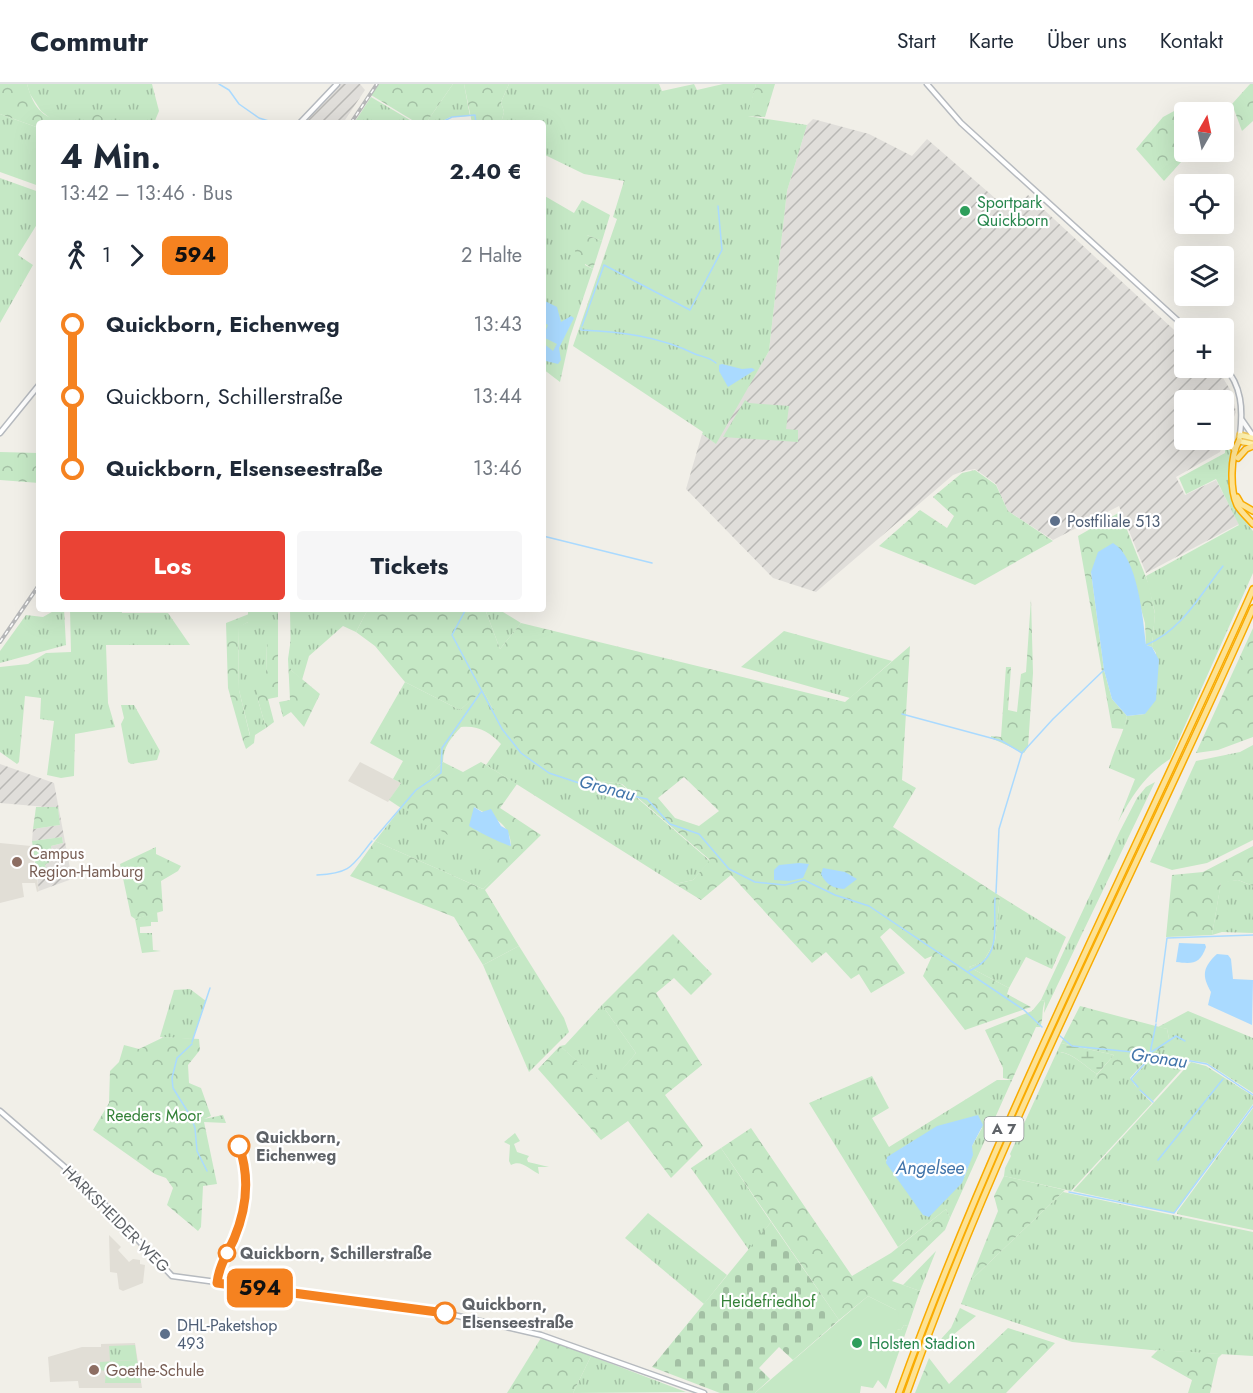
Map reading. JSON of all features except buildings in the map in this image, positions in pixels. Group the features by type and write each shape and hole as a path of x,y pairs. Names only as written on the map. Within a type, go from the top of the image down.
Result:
{"highway":[{"path":"1239,438 1236,450 1234,497 1240,510 1253,524"},
{"path":"1239,438 1236,493 1241,504 1253,512"},
{"path":"1238,458 1253,445"},
{"name":"A 7","path":"899,1393 930,1307 996,1145 1253,589"},
{"name":"A 7","path":"907,1393 960,1253 1032,1083 1253,608"}],"main road":[{"path":"303,120 337,84"},
{"path":"927,84 961,123 1175,318"},
{"path":"1232,378 1238,388 1241,418 1239,438"},
{"path":"0,433 36,389"},
{"path":"1239,438 1253,437 1241,418"},
{"path":"1239,438 1253,445"},
{"name":"HARKSHEIDER WEG","path":"0,1111 90,1189 172,1276 454,1315 553,1339 704,1393"}],"shaded area":[{"path":"341,84 360,84 365,90 345,120 305,120"},
{"path":"813,119 869,134 912,156 927,139 1011,212 1028,195 1174,330 1174,378 1223,378 1230,390 1174,390 1174,450 1221,450 1176,477 1185,495 1216,480 1239,524 1146,573 1119,506 1053,540 1008,511 996,484 975,469 953,475 816,592 773,578 686,489 702,434 715,443 769,351 787,191 807,125"},
{"path":"360,762 401,783 388,802 348,781"},
{"path":"0,764 54,783 72,879 39,891 37,877 47,873 45,864 51,846 63,843 62,837 32,841 33,829 60,825 58,808 0,803"},
{"name":"Campus Region-Hamburg","path":"0,843 31,846 39,891 37,892 35,883 22,883 24,897 0,903"},
{"path":"109,1235 121,1247 118,1250 129,1262 133,1259 140,1260 140,1264 145,1265 143,1283 123,1291 119,1289 117,1273 110,1272"},
{"name":"Goethe-Schule","path":"135,1343 142,1388 79,1388 78,1381 50,1382 48,1357 82,1347"}],"green space":[{"path":"0,84 27,84 36,106 48,117 60,120 36,120 36,127 0,114"},
{"path":"27,84 152,84 159,111 155,120 52,120 41,111 30,94"},
{"path":"379,84 453,84 428,120 412,120 371,95"},
{"path":"453,84 464,84 470,116 428,120"},
{"path":"464,84 509,84 501,102 504,112 502,120 471,120"},
{"path":"509,84 659,84 662,91 694,84 697,90 723,84 756,84 748,116 807,125 787,191 769,351 716,444 702,434 703,432 573,346 617,219 613,217 624,181 584,174 546,155 546,120 502,120 504,112 501,102"},
{"path":"756,84 775,84 765,117 747,116"},
{"path":"1250,84 1253,84 1253,121 1242,131 1234,109 1234,102"},
{"path":"371,97 410,120 356,120"},
{"path":"89,111 106,120 86,120 83,117"},
{"path":"1174,111 1174,162 1181,162 1164,181 1136,149 1163,117"},
{"path":"0,114 36,127 36,185 0,172"},
{"path":"0,178 36,191 36,226 18,255 33,265 0,323"},
{"path":"546,197 574,213 582,200 610,215 602,241 587,235 585,265 593,269 570,337 560,382 546,371"},
{"path":"587,235 602,241 593,269 577,259 574,246 577,239"},
{"path":"745,400 749,403 789,406 786,429 798,430 798,442 723,437"},
{"path":"1225,450 1230,450 1232,454 1231,498 1238,512 1253,531 1253,573 1170,759 1153,772 1140,787 1118,822 1135,779 1109,768 1127,716 1145,714 1156,653 1152,647 1155,613 1146,576 1239,525 1216,479 1186,494 1179,478 1225,453"},
{"path":"0,452 36,453 36,483 0,480"},
{"path":"975,470 996,485 1008,511 1053,541 975,585 879,546 920,510 947,528 954,516 933,497 962,473"},
{"path":"1120,512 1149,585 1155,614 1152,647 1146,645 1145,623 1136,591 1091,572 1104,670 1112,699 1127,716 1124,729 1112,728 1078,536"},
{"path":"1031,599 1033,673 1028,747 1024,753 991,736 1001,737 1006,667 1011,667 1008,710 1017,712 1021,674 1026,672"},
{"path":"52,612 64,612 66,645 0,663 0,651 26,615 43,617"},
{"path":"70,612 168,613 190,645 106,645 108,703 115,727 75,734 74,776 61,778 47,775 54,721 40,719 41,698 25,696 19,762 17,764 0,752 0,667 28,664 46,653 71,652"},
{"path":"248,612 278,612 278,643 267,643 266,673 258,700 266,728 255,735 254,743 246,749 243,741 250,735 239,690 238,627 248,622"},
{"path":"290,612 366,612 356,632 343,626 309,656 302,680 291,670"},
{"path":"366,612 486,612 500,649 521,623 845,702 910,646 902,780 916,788 893,827 1000,896 995,941 983,962 969,967 1009,988 1007,994 1031,1007 965,1030 923,976 932,956 925,959 890,928 880,937 905,973 871,993 859,974 851,979 826,952 812,963 731,875 701,900 675,884 693,880 710,860 622,784 586,779 552,770 522,750 483,690 460,710 405,682 375,646 356,632","holes":["684,777 719,811 699,826 675,818 658,798"]},
{"path":"486,612 503,612 521,623 500,649"},
{"path":"249,614 248,622 238,628 239,690 250,736 243,741 228,688 226,623"},
{"path":"1253,628 1253,737 1218,750 1196,753"},
{"path":"784,631 892,661 850,698 741,667"},
{"path":"291,638 291,670 320,694 304,727 291,712 283,717 279,702 290,700 288,659"},
{"path":"267,643 278,643 278,697 268,699 274,722 266,728 258,700 258,675 266,673"},
{"path":"405,682 460,710 483,689 492,707 586,779 621,784 710,861 693,880 675,884 486,765 501,744 483,730 473,727 461,727 446,747 443,762 430,776 504,868 483,889 375,841 401,808 389,800 401,783 393,779 403,761 370,743"},
{"path":"121,705 134,705 160,751 157,760 131,764 128,762 121,724 124,718"},
{"path":"1253,745 1253,840 1207,863 1172,870 1150,862 1196,761 1240,752"},
{"path":"443,762 463,772 481,762 517,784 500,808 541,835 485,890 519,946 483,965 454,917 350,876 375,841 483,889 503,868 401,807","holes":["474,807 504,826 511,846 476,830"]},
{"path":"1155,782 1044,1013 1045,1001 1041,1000 1120,831 1137,798 1146,787"},
{"path":"36,807 58,807 60,825 33,829"},
{"path":"62,837 63,843 51,846 51,854 48,855 49,863 45,864 47,873 37,877 32,841"},
{"path":"1253,846 1253,886 1238,880 1221,883 1212,935 1166,937 1172,875 1203,872"},
{"path":"156,847 156,854 181,866 178,871 161,881 163,911 135,919 131,916 120,864"},
{"path":"1238,880 1253,886 1253,933 1222,932 1212,935 1221,882"},
{"path":"1000,896 1066,937 1052,969 1026,957 1009,988 969,967 983,962 995,941"},
{"path":"157,912 158,922 151,922 151,926 140,927 140,933 152,933 153,950 161,951 142,953 135,919"},
{"path":"673,934 712,974 691,995 674,978 656,993 702,1065 665,1095 703,1146 671,1178 628,1121 601,1140 538,1069 560,1046 607,1087 636,1053 602,1005"},
{"path":"519,946 564,1018 569,1032 529,1072 483,965"},
{"path":"190,989 206,1001 193,1039 160,1037 174,990"},
{"path":"1041,1000 1045,1001 1040,1027 1036,1027 1012,1080 1003,1078 1003,1068 985,1030 1032,1011"},
{"path":"602,1005 636,1053 607,1088 560,1046 565,1045"},
{"path":"1080,1006 1167,1029 1169,1039 1176,1038 1175,1040 1154,1054 1191,1060 1142,1058 1106,1095 1093,1079 1114,1055 1061,1043"},
{"path":"1188,1011 1253,1038 1253,1093 1207,1063 1153,1054 1175,1038 1169,1039 1167,1029 1158,1027"},
{"name":"Reeders Moor","path":"164,1037 199,1039 200,1050 188,1065 189,1083 201,1088 211,1116 204,1119 223,1115 226,1123 204,1122 217,1184 203,1186 201,1227 198,1231 167,1205 173,1188 166,1178 155,1174 93,1130 109,1103 110,1071 119,1062 124,1045 139,1049"},
{"path":"1061,1043 1114,1055 1097,1074 1066,1053 1061,1052 1055,1056"},
{"path":"1060,1052 1075,1058 1097,1074 1093,1080 1142,1058 1148,1058 1130,1078 1137,1088 1132,1079 1151,1058 1189,1061 1153,1101 1139,1090 1152,1103 1071,1191 1004,1176 1010,1154 1055,1056"},
{"path":"1191,1062 1206,1066 1253,1096 1253,1104 1174,1213 1073,1191"},
{"path":"872,1076 889,1108 872,1118 889,1147 997,1080 1012,1080 950,1218 946,1209 898,1247 809,1103","holes":["957,1122 982,1128 972,1146 972,1155 965,1176 926,1216 886,1160 902,1148"]},
{"path":"1253,1108 1253,1230 1177,1214 1177,1212"},
{"path":"751,1128 852,1276 891,1253 946,1209 950,1218 945,1230 892,1281 920,1291 908,1326 904,1325 901,1330 896,1329 896,1310 868,1296 839,1320 721,1148"},
{"path":"515,1133 520,1141 514,1144 517,1152 529,1156 528,1162 549,1167 538,1167 539,1174 522,1164 511,1165 510,1145 504,1142"},
{"path":"721,1148 771,1222 749,1250 691,1168"},
{"path":"1004,1176 1065,1190 970,1281 998,1211 994,1196"},
{"path":"1063,1192 1253,1232 1253,1356 1151,1350 1072,1342 961,1304 970,1281"},
{"path":"648,1213 727,1275 704,1304 625,1238"},
{"name":"Heidefriedhof","path":"771,1222 839,1320 793,1360 779,1347 759,1368 770,1379 755,1393 720,1393 652,1367"},
{"path":"936,1251 920,1291 903,1285"},
{"name":"Holsten Stadion","path":"868,1296 896,1310 899,1314 897,1329 901,1330 904,1325 908,1326 886,1389 878,1380 873,1388 861,1386 860,1393 755,1393"},
{"path":"960,1308 976,1316 947,1340 941,1339 951,1328"},
{"path":"1008,1328 1055,1343 1006,1393 915,1393 929,1358 949,1384"},
{"path":"541,1338 591,1356 573,1393 507,1393"},
{"path":"135,1345 137,1360 110,1361 109,1346"},
{"path":"1158,1350 1222,1354 1218,1358 1210,1393 1188,1393 1192,1380 1151,1357"},
{"path":"591,1356 686,1392 573,1393"},
{"path":"137,1360 141,1383 105,1383 106,1371 100,1370 100,1362"}],"water":[{"path":"546,302 557,307 561,322 571,316 574,318 559,348 561,360 558,364 546,361 546,345 553,351 557,344 546,338 548,325 546,324"},
{"path":"719,365 755,370 728,387 719,371"},
{"path":"1113,543 1121,550 1134,575 1141,605 1146,645 1152,647 1159,660 1156,700 1145,714 1127,716 1112,699 1104,670 1091,572 1098,552"},
{"path":"474,807 482,812 491,809 501,826 508,830 511,846 469,826"},
{"path":"809,864 803,878 789,881 774,880 774,870 779,865"},
{"path":"823,868 845,872 857,879 844,889 836,888 823,878 821,874"},
{"path":"1179,943 1205,944 1206,947 1201,957 1195,962 1176,962"},
{"path":"1217,954 1228,955 1231,959 1233,979 1253,980 1252,1025 1208,1005 1211,992 1205,972 1208,964"},
{"name":"Angelsee","path":"978,1115 983,1125 972,1146 973,1155 962,1183 929,1217 923,1215 886,1163 887,1157 937,1126"}],"waterway":[{"name":"Gronau","path":"219,84 229,90 239,104 265,120"},
{"path":"446,120 452,117 475,115 476,120"},
{"path":"582,326 604,265 690,310 722,250 718,206"},
{"path":"581,328 581,330 653,339 708,358 716,363"},
{"path":"546,537 652,563"},
{"path":"1146,645 1180,621 1223,566"},
{"name":"Gronau","path":"464,612 452,635 502,729 521,753 549,773 591,787 647,799 670,824 699,834 729,869 755,882 785,885 804,880 835,895 869,906 1024,1010 1042,1027"},
{"path":"996,893 999,829 1022,753 1053,719 1104,670"},
{"path":"374,839 416,790 441,773 442,748 481,692"},
{"path":"902,714 1002,741 1022,753"},
{"path":"317,875 338,872 350,867 372,841"},
{"path":"969,971 980,965 992,949 995,931 995,898"},
{"path":"1156,1022 1167,938 1253,935"},
{"path":"192,1042 210,988"},
{"path":"1150,1053 1156,1024"},
{"name":"Gronau","path":"1060,1036 1072,1046 1153,1054 1207,1064 1253,1095"},
{"path":"1150,1053 1176,1036 1185,1041"},
{"path":"192,1044 177,1058 172,1078 173,1088 191,1117 195,1128 197,1151 207,1171"},
{"path":"1138,1087 1131,1079 1153,1054"},
{"path":"1158,1160 1223,1079"},
{"path":"1140,1090 1153,1102"},
{"path":"1069,1192 1174,1213 1253,1106"}],"railway":[{"path":"353,120 377,84"},
{"path":"0,642 36,589"}],"bus line":[{"name":"594","path":"239,1146 247,1176 247,1188 236,1233 220,1266 217,1283 445,1313"}],"place":[{"name":"Sportpark Quickborn","path":"965,211"},
{"name":"Postfiliale 513","path":"1055,521"},
{"name":"Campus Region-Hamburg","path":"17,862"},
{"name":"Quickborn, Eichenweg","path":"239,1146"},
{"name":"Quickborn, Schillerstraße","path":"227,1253"},
{"name":"Quickborn, Elsenseestraße","path":"445,1313"},
{"name":"DHL-Paketshop 493","path":"165,1334"},
{"name":"Holsten Stadion","path":"857,1343"},
{"name":"Goethe-Schule","path":"94,1370"}]}
